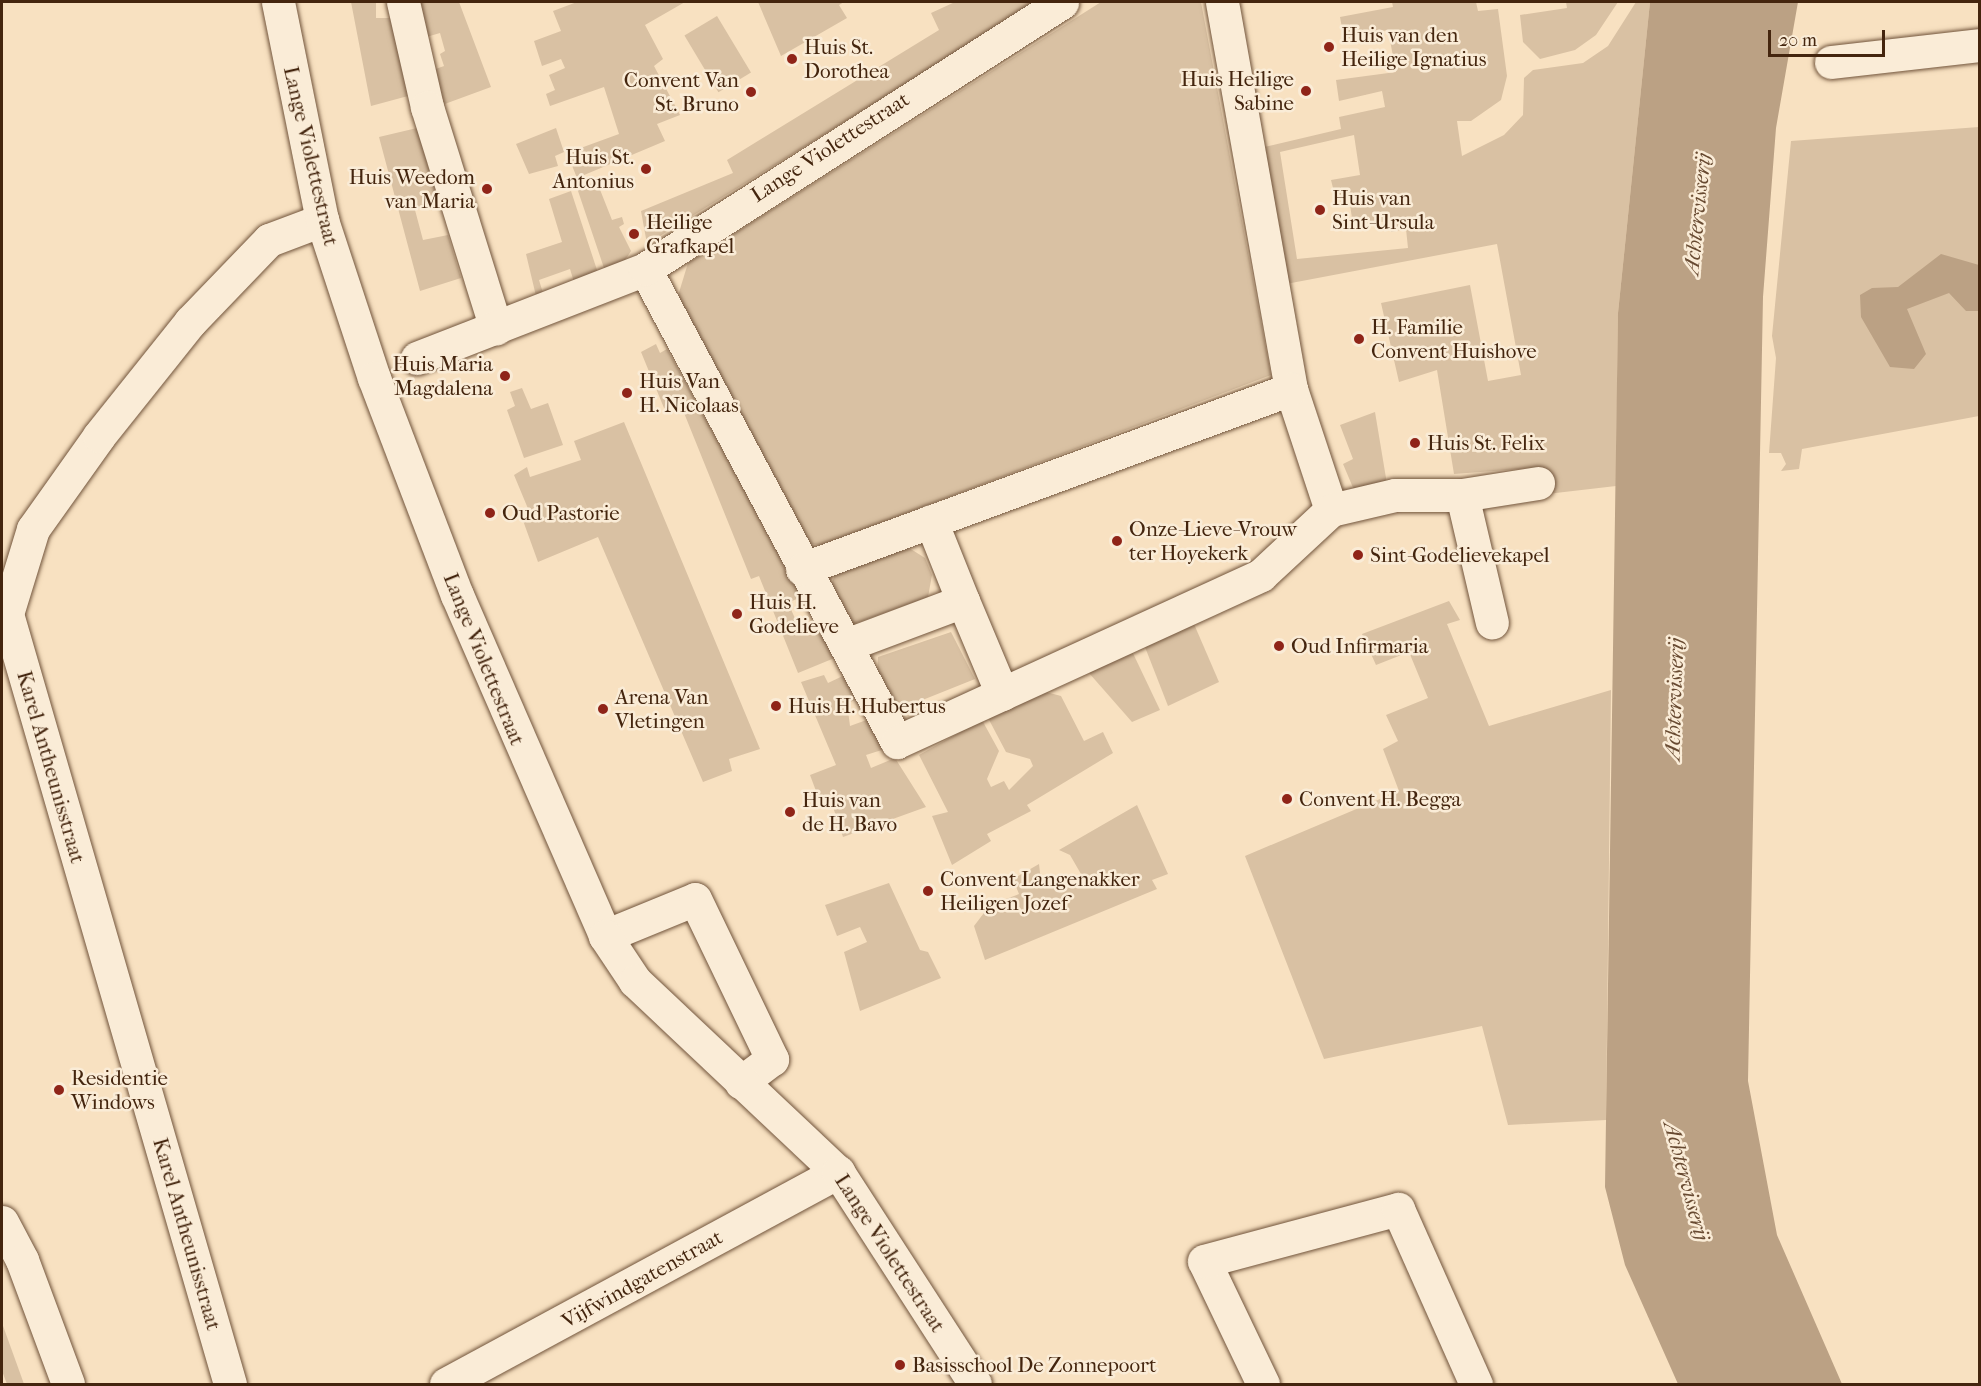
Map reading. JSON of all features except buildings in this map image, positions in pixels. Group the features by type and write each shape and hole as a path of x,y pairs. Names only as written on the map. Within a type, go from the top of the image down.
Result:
{"street":[{"name":"Lange Violettestraat","path":"278,2 322,220 397,367 462,606 605,936 635,981 838,1173 975,1384"},
{"path":"403,2 429,115 496,328"},
{"name":"Lange Violettestraat","path":"397,367 645,269 1062,2"},
{"path":"1222,2 1291,389 1331,510"},
{"path":"1831,62 1980,45"},
{"name":"Karel Antheunisstraat","path":"230,1384 7,614 33,529 112,418 190,322 269,240 322,220"},
{"path":"645,269 802,569 846,645 897,742 1261,575 1331,510 1395,495 1462,495 1538,483"},
{"path":"802,569 1291,389"},
{"path":"1462,495 1492,623"},
{"path":"931,521 1002,694"},
{"path":"846,645 963,601"},
{"path":"605,936 695,899 772,1059 741,1082"},
{"name":"Vijfwindgatenstraat","path":"446,1384 838,1173"},
{"path":"1263,1384 1204,1261 1398,1209 1476,1384"},
{"path":"2,1222 22,1260 68,1384"}],"shaded area":[{"path":"351,2 376,2 376,18 393,18 408,96 371,106"},
{"path":"414,2 459,2 491,87 442,105 433,70 444,66 440,54 445,51 440,33 423,38"},
{"path":"577,2 685,2 645,25 663,59 654,66 680,115 657,124 665,141 577,178 567,153 619,134 604,87 550,106 546,94 555,90 549,75 565,68 561,59 542,66 534,41 561,31 553,11"},
{"path":"758,2 844,2 839,5 847,18 781,56"},
{"path":"955,2 1038,2 647,244 641,211 733,173 727,160 939,30 931,13"},
{"path":"1101,2 1201,2 1271,375 822,545 811,544 799,532 677,299 688,263"},
{"path":"1392,2 1476,2 1478,11 1498,9 1507,76 1501,100 1471,121 1457,121 1462,156 1504,135 1523,115 1524,78 1533,70 1583,63 1608,46 1636,2 1650,2 1618,313 1616,486 1547,494 1533,468 1454,474 1437,370 1399,382 1381,303 1470,285 1488,381 1521,375 1497,244 1286,284 1260,148 1341,129 1339,117 1385,107 1382,91 1339,101 1336,80 1396,72 1388,30 1344,39 1340,17 1393,7","holes":["1354,135 1360,175 1331,180 1336,200 1349,198 1353,225 1390,221 1391,232 1406,229 1408,248 1297,259 1280,152"]},
{"path":"1566,2 1618,2 1596,35 1575,50 1540,59 1523,42 1520,15 1567,8"},
{"path":"717,16 751,73 718,92 684,36"},
{"path":"1979,127 1979,416 1802,449 1799,469 1781,471 1786,464 1781,453 1769,453 1776,358 1772,336 1791,141"},
{"path":"417,128 439,204 415,210 423,240 448,235 461,278 420,291 379,137"},
{"path":"556,128 564,152 555,156 558,166 529,174 516,144"},
{"path":"597,182 612,220 622,217 624,224 619,227 631,251 622,265 605,271 577,188"},
{"path":"571,191 598,273 574,282 570,269 539,280 543,293 536,296 526,254 562,242 549,199"},
{"path":"656,344 660,353 667,349 803,596 788,603 799,627 817,620 837,657 798,673 759,576 751,579 680,403 664,408 641,352"},
{"path":"522,388 531,409 548,403 563,445 524,458 507,410 515,406 510,392"},
{"path":"1375,412 1387,484 1354,490 1343,464 1353,459 1340,425"},
{"path":"624,422 760,749 729,759 732,771 703,782 598,537 538,562 521,515 529,511 514,475 527,467 530,477 581,460 574,441"},
{"path":"906,546 925,558 932,575 928,597 851,625 831,586 835,574"},
{"path":"1449,601 1460,620 1447,624 1489,726 1611,690 1606,1120 1508,1125 1482,1026 1324,1059 1245,856 1399,791 1383,749 1398,741 1386,715 1428,698 1409,652 1376,665 1362,634"},
{"path":"1187,621 1194,624 1219,682 1168,706 1143,642"},
{"path":"951,632 975,679 900,709 877,677 878,657"},
{"path":"1130,647 1160,710 1132,722 1089,673"},
{"path":"847,674 861,698 847,703 850,726 872,718 888,748 866,755 871,768 895,758 926,807 843,837 832,804 822,807 810,775 836,765 801,682 824,675 828,683"},
{"path":"1046,692 1061,696 1084,741 1103,732 1113,753 1027,805 1031,811 987,834 991,841 952,865 932,816 948,812 919,755 982,720 999,751 987,779 991,787 1004,781 1009,790 1033,766 1030,759 1006,752 987,716"},
{"path":"1137,805 1168,874 1152,880 1157,889 985,960 974,926 990,905 1019,894 1013,879 1039,864 1041,881 1050,887 1081,874 1070,855 1059,850"},
{"path":"889,883 920,950 928,952 941,978 860,1011 844,952 867,942 860,927 837,936 825,905"},
{"path":"2,1323 24,1384 7,1384 2,1371"}],"water":[{"name":"Achtervisserij","path":"1650,2 1798,2 1776,128 1763,297 1748,1081 1777,1235 1842,1384 1678,1384 1625,1265 1605,1187 1618,313"},
{"path":"1941,254 1979,265 1979,311 1966,311 1949,293 1907,309 1926,354 1914,369 1890,367 1861,317 1860,295 1872,288 1898,287"}],"place":[{"name":"Huis van den Heilige Ignatius","path":"1329,47"},
{"name":"Huis St. Dorothea","path":"792,59"},
{"name":"Huis Heilige Sabine","path":"1306,91"},
{"name":"Convent Van St. Bruno","path":"751,92"},
{"name":"Huis St. Antonius","path":"646,169"},
{"name":"Huis Weedom van Maria","path":"487,189"},
{"name":"Huis van Sint-Ursula","path":"1320,210"},
{"name":"Heilige Grafkapel","path":"634,234"},
{"name":"H. Familie Convent Huishove","path":"1359,339"},
{"name":"Huis Maria Magdalena","path":"505,376"},
{"name":"Huis Van H. Nicolaas","path":"627,393"},
{"name":"Huis St. Felix","path":"1415,443"},
{"name":"Oud Pastorie","path":"490,513"},
{"name":"Onze-Lieve-Vrouw ter Hoyekerk","path":"1117,541"},
{"name":"Sint-Godelievekapel","path":"1358,555"},
{"name":"Huis H. Godelieve","path":"737,614"},
{"name":"Oud Infirmaria","path":"1279,646"},
{"name":"Huis H. Hubertus","path":"776,706"},
{"name":"Arena Van Vletingen","path":"603,709"},
{"name":"Convent H. Begga","path":"1287,799"},
{"name":"Huis van de H. Bavo","path":"790,812"},
{"name":"Convent Langenakker Heiligen Jozef","path":"928,891"},
{"name":"Residentie Windows","path":"59,1090"},
{"name":"Basisschool De Zonnepoort","path":"900,1365"}]}
